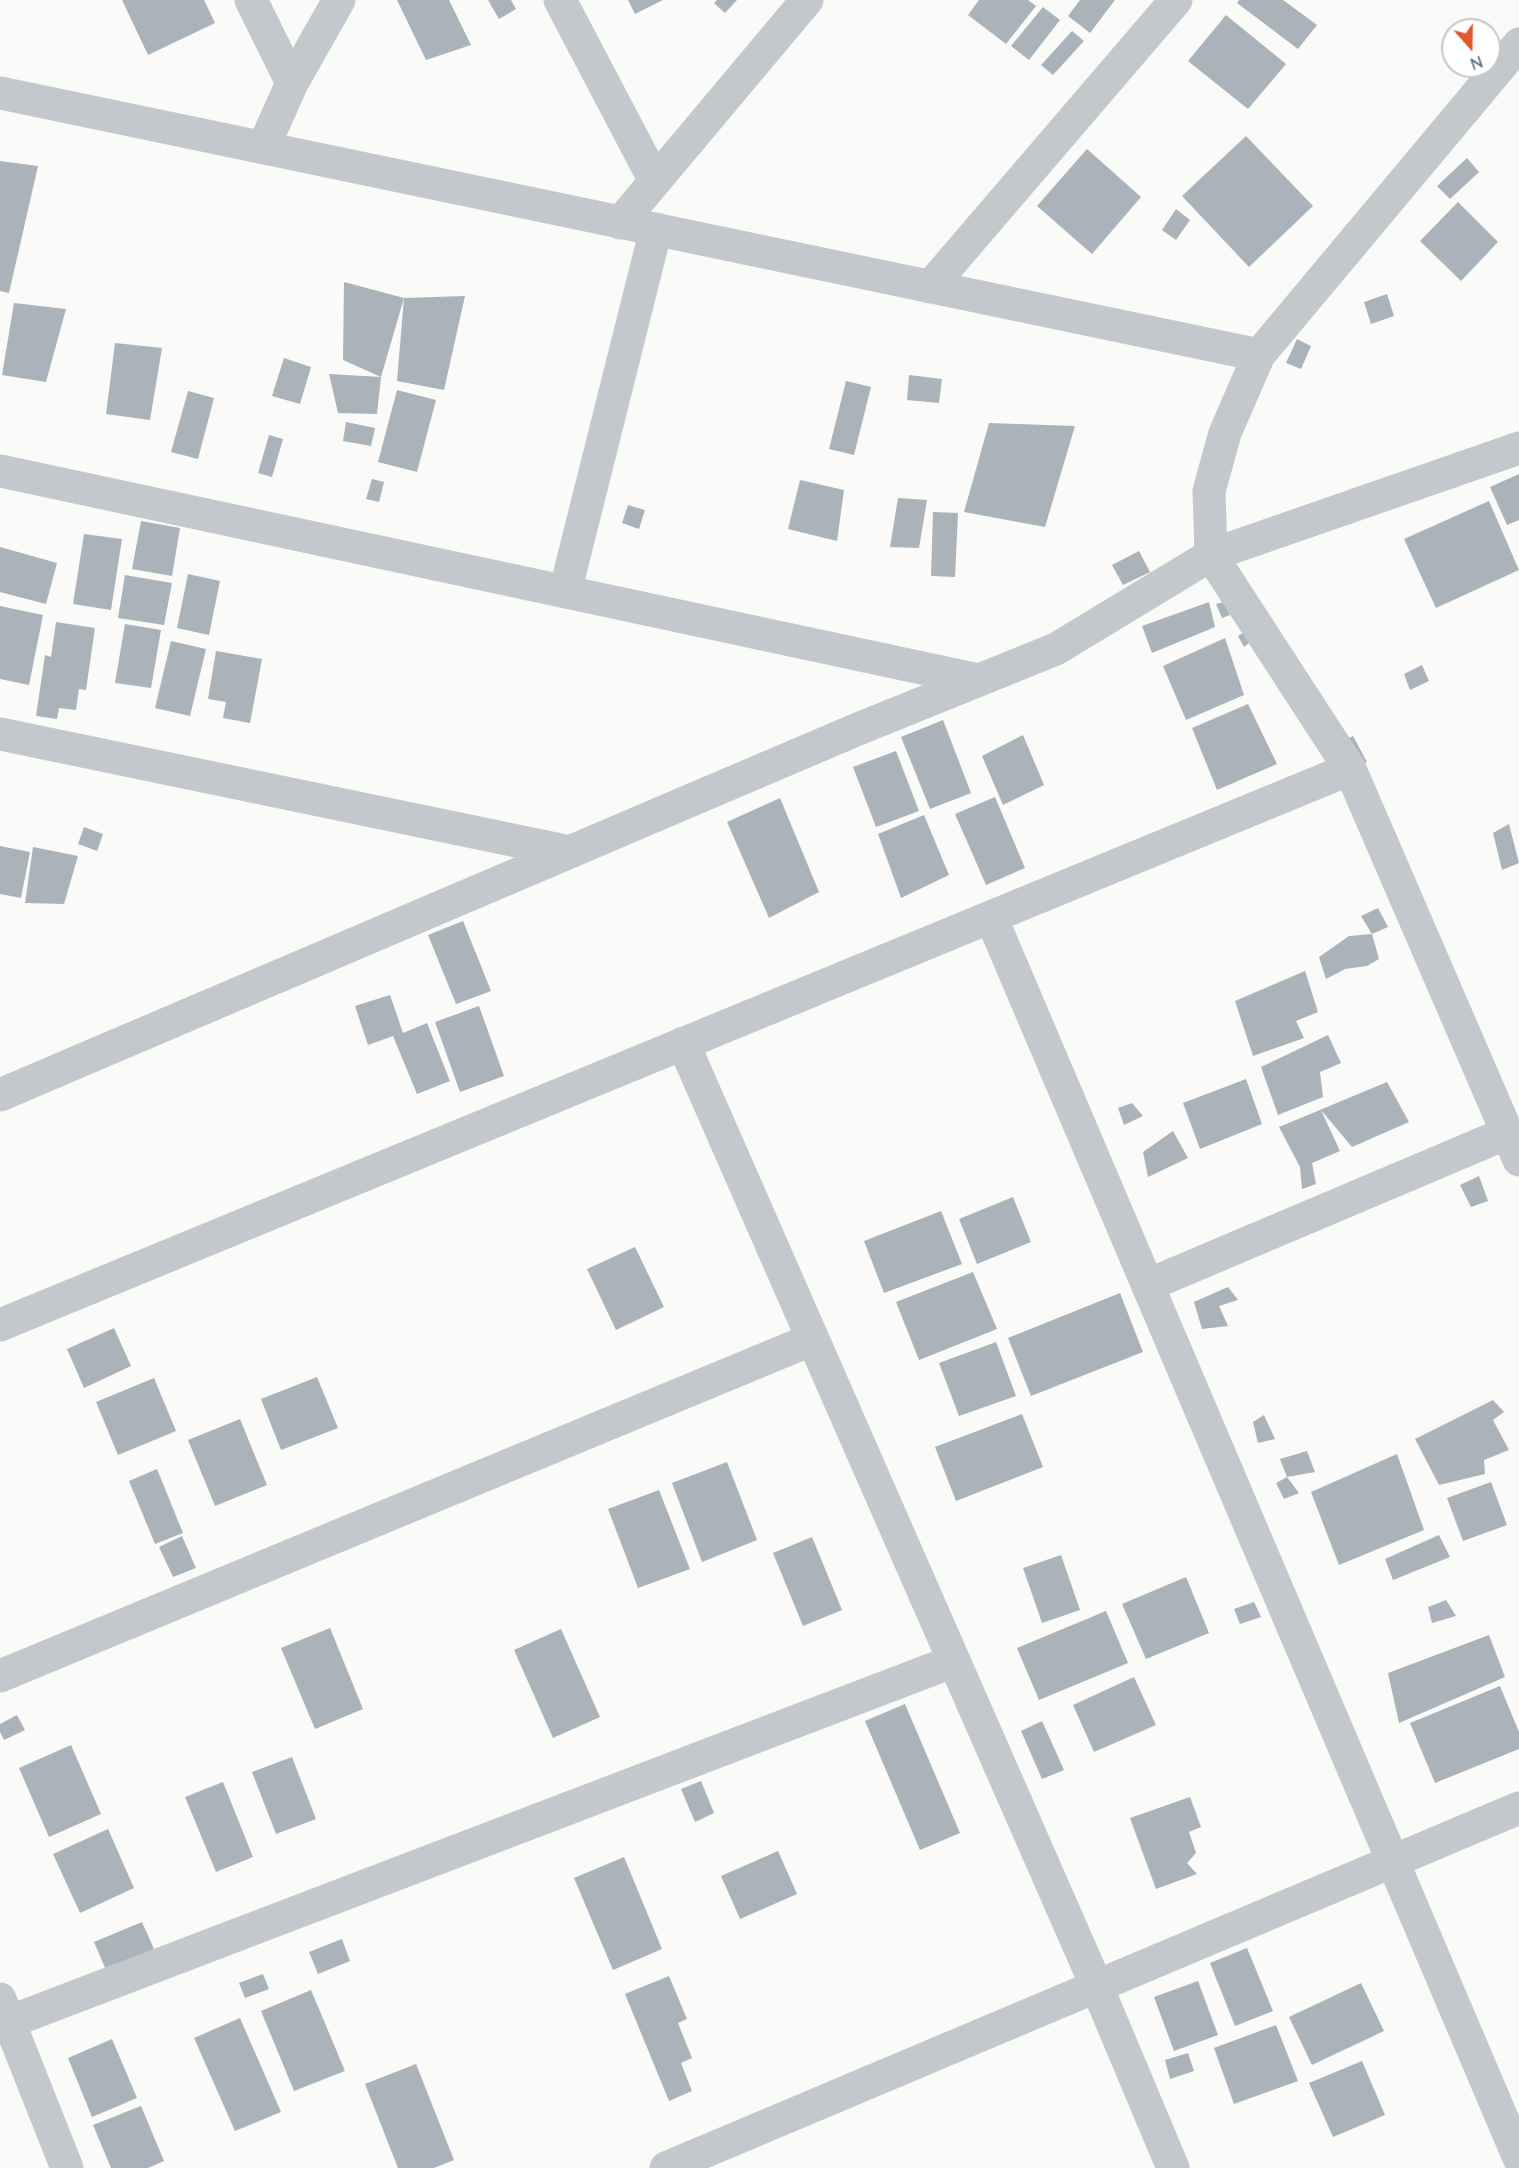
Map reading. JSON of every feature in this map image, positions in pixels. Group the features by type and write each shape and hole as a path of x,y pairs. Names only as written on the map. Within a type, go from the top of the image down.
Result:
{"street":[{"path":"251,0 292,83"},
{"path":"263,148 292,83 339,0"},
{"path":"560,0 655,181"},
{"path":"620,223 807,0"},
{"path":"930,287 1176,0"},
{"path":"1148,1286 1513,1147 1350,769 1211,555 1209,491 1225,433 1259,355 1519,44"},
{"path":"0,93 1259,355"},
{"path":"565,592 656,229"},
{"path":"0,1095 570,852 1056,649 1211,555 1519,448"},
{"path":"0,471 978,680"},
{"path":"0,734 570,852"},
{"path":"0,1325 1350,769"},
{"path":"991,917 1519,2158"},
{"path":"683,1044 1097,1987 1173,2168"},
{"path":"0,1676 813,1339"},
{"path":"67,2168 5,2010 954,1661"},
{"path":"666,2168 1519,1808"}],"building":[{"path":"122,0 204,0 215,23 148,55"},
{"path":"397,0 449,0 471,45 426,60"},
{"path":"488,0 511,0 516,9 499,19"},
{"path":"628,0 663,0 635,14"},
{"path":"717,0 737,0 725,13 714,3"},
{"path":"979,0 1028,0 1036,6 1006,44 968,15"},
{"path":"1080,0 1115,0 1090,33 1068,16"},
{"path":"1239,0 1283,0 1317,25 1298,49 1237,3"},
{"path":"1043,7 1060,20 1029,60 1011,46"},
{"path":"1226,15 1286,64 1248,109 1188,61"},
{"path":"1072,31 1084,41 1053,75 1041,65"},
{"path":"1246,136 1313,206 1249,267 1182,196"},
{"path":"1087,149 1141,197 1092,254 1037,206"},
{"path":"1467,158 1479,172 1450,199 1437,186"},
{"path":"0,161 38,166 9,293 0,291"},
{"path":"1458,202 1498,242 1461,281 1420,241"},
{"path":"1176,209 1190,220 1176,240 1162,230"},
{"path":"344,282 404,298 381,377 343,360"},
{"path":"1387,294 1394,316 1371,324 1364,302"},
{"path":"465,296 444,390 397,381 404,298"},
{"path":"14,303 66,309 46,382 2,375"},
{"path":"1297,339 1311,346 1301,369 1286,363"},
{"path":"115,343 162,348 150,420 106,414"},
{"path":"284,358 311,367 300,404 272,396"},
{"path":"329,374 381,377 377,414 338,413"},
{"path":"909,375 942,379 939,403 907,400"},
{"path":"846,381 871,387 854,455 829,449"},
{"path":"397,390 436,400 417,472 378,462"},
{"path":"188,391 214,398 198,459 171,452"},
{"path":"346,422 375,428 371,446 343,441"},
{"path":"989,423 1075,426 1045,527 964,512"},
{"path":"269,435 283,439 272,477 258,473"},
{"path":"1519,474 1519,520 1507,525 1490,487"},
{"path":"372,479 384,482 379,502 366,499"},
{"path":"800,480 844,490 837,541 788,529"},
{"path":"898,498 927,500 919,548 890,547"},
{"path":"1489,501 1519,570 1436,608 1404,539"},
{"path":"628,505 645,510 639,529 622,523"},
{"path":"933,512 958,513 955,577 931,576"},
{"path":"141,521 180,528 172,576 132,569"},
{"path":"84,534 122,539 111,610 73,604"},
{"path":"0,547 57,563 46,604 0,592"},
{"path":"1139,551 1150,572 1123,585 1112,565"},
{"path":"188,574 220,581 209,635 177,628"},
{"path":"125,575 172,583 164,625 118,618"},
{"path":"1209,602 1215,627 1152,653 1142,626"},
{"path":"1224,602 1230,615 1222,618 1216,604"},
{"path":"0,606 43,615 29,685 0,679"},
{"path":"56,622 95,628 86,690 79,689 76,710 59,708 57,719 36,716 45,655 51,657"},
{"path":"125,624 161,630 151,688 115,683"},
{"path":"1243,633 1249,643 1244,647 1238,636"},
{"path":"1225,638 1244,695 1186,720 1163,666"},
{"path":"171,641 206,649 190,716 155,708"},
{"path":"216,651 262,659 250,723 223,718 226,702 208,699"},
{"path":"1422,665 1429,681 1410,690 1404,674"},
{"path":"1248,704 1277,764 1217,790 1192,728"},
{"path":"943,720 971,793 930,809 901,737"},
{"path":"1023,735 1044,785 1003,805 982,756"},
{"path":"1353,736 1367,762 1356,768 1342,742"},
{"path":"896,751 919,811 876,827 853,767"},
{"path":"995,797 1025,868 986,885 955,814"},
{"path":"780,798 819,892 769,918 727,822"},
{"path":"924,815 949,875 901,898 878,834"},
{"path":"1509,824 1519,863 1502,870 1493,833"},
{"path":"84,827 103,834 97,851 78,844"},
{"path":"0,846 30,852 21,898 0,894"},
{"path":"33,847 78,856 64,904 25,903"},
{"path":"1378,908 1388,927 1372,934 1361,916"},
{"path":"463,921 491,991 456,1004 428,935"},
{"path":"1372,934 1379,959 1367,966 1345,969 1326,979 1319,957 1349,936"},
{"path":"1305,971 1318,1012 1296,1021 1304,1038 1253,1056 1235,1001"},
{"path":"390,995 403,1033 427,1023 450,1081 417,1094 393,1036 368,1045 355,1006"},
{"path":"479,1006 504,1076 460,1092 435,1022"},
{"path":"1328,1035 1341,1063 1320,1072 1323,1097 1278,1115 1261,1067"},
{"path":"1246,1079 1262,1124 1200,1149 1183,1103"},
{"path":"1387,1082 1409,1122 1352,1147 1321,1110 1340,1151 1312,1163 1316,1184 1302,1189 1300,1167 1279,1127"},
{"path":"1132,1103 1143,1116 1124,1125 1118,1108"},
{"path":"1173,1131 1188,1158 1148,1177 1143,1152"},
{"path":"1479,1176 1488,1201 1471,1207 1460,1185"},
{"path":"1013,1197 1031,1242 977,1264 959,1219"},
{"path":"941,1211 962,1264 884,1293 864,1241"},
{"path":"635,1247 664,1307 616,1330 587,1269"},
{"path":"973,1272 997,1329 919,1360 896,1302"},
{"path":"1228,1287 1238,1300 1219,1306 1228,1326 1202,1329 1194,1302"},
{"path":"1120,1293 1143,1352 1031,1396 1008,1338"},
{"path":"114,1328 131,1366 84,1388 67,1349"},
{"path":"996,1342 1016,1396 959,1416 939,1363"},
{"path":"317,1377 338,1428 281,1450 261,1399"},
{"path":"154,1378 176,1431 118,1455 96,1402"},
{"path":"1493,1400 1504,1412 1493,1420 1509,1450 1484,1460 1485,1474 1439,1485 1415,1439"},
{"path":"1022,1414 1043,1467 956,1501 935,1447"},
{"path":"1264,1415 1275,1439 1258,1443 1253,1422"},
{"path":"240,1419 267,1485 215,1506 188,1440"},
{"path":"1307,1451 1315,1472 1287,1477 1280,1459"},
{"path":"1397,1454 1424,1530 1339,1565 1311,1492"},
{"path":"727,1462 757,1540 702,1562 672,1483"},
{"path":"157,1469 183,1533 155,1544 129,1481"},
{"path":"1287,1477 1299,1493 1284,1499 1276,1483"},
{"path":"1491,1482 1507,1525 1463,1541 1447,1498"},
{"path":"659,1490 690,1569 638,1588 608,1509"},
{"path":"1439,1535 1450,1557 1393,1580 1385,1559"},
{"path":"182,1536 196,1568 173,1577 159,1547"},
{"path":"812,1537 842,1610 803,1626 773,1553"},
{"path":"1061,1555 1080,1610 1042,1623 1023,1568"},
{"path":"1186,1577 1209,1633 1146,1659 1122,1604"},
{"path":"1446,1600 1456,1616 1432,1623 1428,1607"},
{"path":"1254,1602 1261,1617 1240,1624 1234,1609"},
{"path":"1106,1611 1128,1663 1039,1700 1017,1648"},
{"path":"330,1628 363,1709 315,1729 281,1648"},
{"path":"561,1629 600,1717 553,1738 514,1650"},
{"path":"1489,1635 1505,1677 1399,1723 1388,1673"},
{"path":"1134,1677 1156,1725 1094,1752 1073,1705"},
{"path":"1500,1686 1519,1732 1519,1749 1435,1783 1410,1723"},
{"path":"905,1704 960,1833 920,1850 865,1721"},
{"path":"17,1715 25,1730 4,1740 0,1732 0,1724"},
{"path":"1042,1721 1064,1770 1042,1779 1021,1731"},
{"path":"71,1745 101,1814 49,1837 19,1768"},
{"path":"292,1757 316,1819 276,1834 252,1772"},
{"path":"701,1781 714,1813 695,1822 681,1789"},
{"path":"223,1782 253,1857 216,1872 185,1797"},
{"path":"1190,1797 1201,1827 1189,1832 1196,1853 1187,1863 1197,1874 1156,1889 1130,1818"},
{"path":"108,1829 134,1888 80,1913 53,1854"},
{"path":"778,1851 797,1894 740,1919 721,1876"},
{"path":"624,1857 662,1949 613,1970 574,1878"},
{"path":"142,1922 154,1949 106,1970 94,1942"},
{"path":"342,1939 350,1961 318,1974 309,1952"},
{"path":"1247,1948 1273,2011 1235,2026 1210,1963"},
{"path":"263,1974 269,1989 245,1998 239,1983"},
{"path":"669,1976 687,2019 678,2023 692,2058 681,2063 692,2091 669,2101 625,1994"},
{"path":"1198,1981 1218,2035 1174,2051 1154,1997"},
{"path":"1361,1983 1384,2031 1312,2065 1289,2017"},
{"path":"311,1990 345,2071 294,2091 261,2011"},
{"path":"240,2018 281,2112 235,2131 194,2038"},
{"path":"1276,2025 1298,2081 1234,2104 1214,2048"},
{"path":"112,2039 137,2098 92,2117 68,2058"},
{"path":"1188,2053 1194,2071 1170,2079 1165,2060"},
{"path":"1362,2061 1385,2115 1333,2137 1309,2083"},
{"path":"416,2064 454,2160 434,2168 398,2168 365,2084"},
{"path":"141,2106 164,2161 148,2168 111,2168 93,2125"}]}
